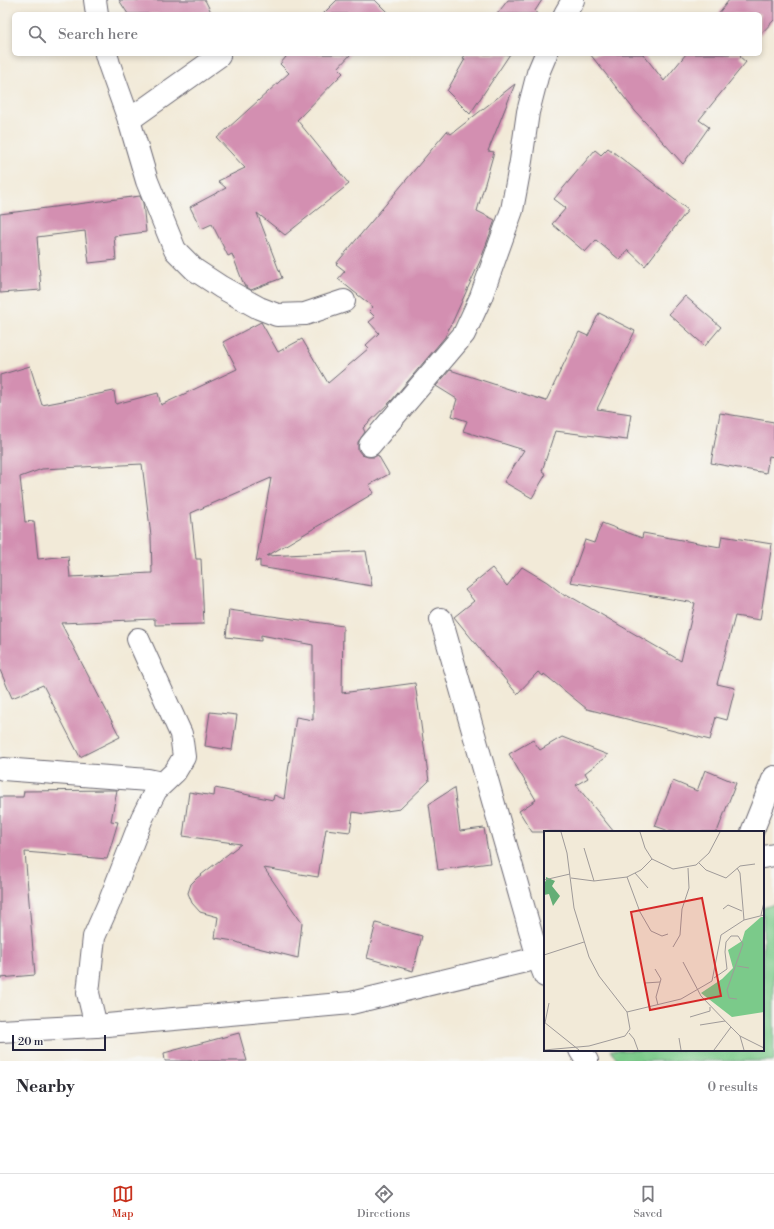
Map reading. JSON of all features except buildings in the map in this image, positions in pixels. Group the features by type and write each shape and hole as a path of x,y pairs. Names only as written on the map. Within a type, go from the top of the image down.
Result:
{"street":[{"path":"95,0 97,12"},
{"path":"566,12 573,0"},
{"path":"107,56 129,120 147,181 175,250 195,270 260,308 277,315 305,314 344,301"},
{"path":"129,120 219,56"},
{"path":"370,445 464,334 481,297 512,210 528,112 538,73 545,56"},
{"path":"0,1031 96,1026 351,1003 543,963 441,619"},
{"path":"96,1026 88,993 94,938 142,818 156,790 162,782 175,772 184,757 181,734 138,638"},
{"path":"3,770 162,782"},
{"path":"752,831 774,777"},
{"path":"764,857 774,855"},
{"path":"581,1051 587,1061"}],"green space":[{"path":"774,904 774,1061 619,1061 611,1051 764,1051 764,908"}]}
